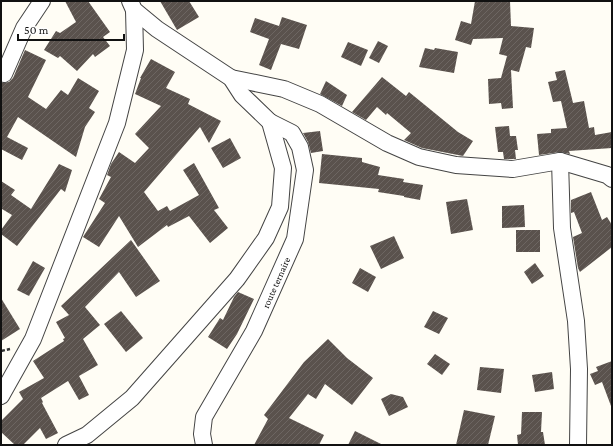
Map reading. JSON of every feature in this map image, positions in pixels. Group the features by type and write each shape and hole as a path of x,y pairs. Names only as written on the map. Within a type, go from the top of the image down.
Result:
{"street":[{"path":"4,74 24,28 42,1"},
{"path":"132,6 178,44 231,78 284,89 320,104 387,143 419,157 456,165 505,169 560,161 607,175 612,179"},
{"path":"1,396 33,339 117,123 135,50 132,6"},
{"path":"66,445 86,440 132,398 237,279 266,238 280,207 283,168 270,122 242,95 231,78"},
{"name":"route ternaire","path":"204,445 202,434 204,417 254,331 295,239 305,170 300,147 292,133 270,122"},
{"path":"560,161 562,228 576,321 579,368 578,445"}],"building":[{"path":"65,1 88,1 110,32 103,37 110,46 95,57 93,54 77,71 60,56 58,58 44,50 56,31 60,33 76,22"},
{"path":"160,1 189,1 199,17 177,30"},
{"path":"475,1 510,1 511,26 534,28 531,48 526,47 519,72 511,70 513,108 502,109 501,103 489,104 488,79 501,78 507,56 499,54 503,38 473,39 471,45 455,40 461,21 471,24"},
{"path":"282,17 307,25 299,49 281,44 271,70 259,65 269,39 250,32 255,18 279,26"},
{"path":"378,41 388,46 379,63 369,58"},
{"path":"348,42 368,50 361,66 341,57"},
{"path":"425,48 434,50 435,48 458,52 454,73 419,67"},
{"path":"25,50 46,60 28,97 46,109 61,90 68,95 78,78 99,91 89,108 95,112 85,127 76,157 18,117 7,137 28,148 22,160 1,149 1,83 9,82 13,78"},
{"path":"151,59 175,72 166,88 190,99 188,104 221,121 209,143 200,127 144,192 158,211 167,206 170,211 199,195 183,170 194,163 219,208 214,210 228,228 210,243 189,216 168,227 167,225 138,247 119,216 99,247 83,237 105,203 99,199 111,177 107,175 111,164 119,152 135,163 149,148 135,134 161,106 135,94 140,78"},
{"path":"565,70 573,103 584,101 589,128 594,127 595,135 612,132 612,148 569,151 570,154 560,152 539,155 537,134 551,133 551,129 567,128 561,101 553,102 548,82 557,80 555,72"},
{"path":"382,77 406,96 409,92 458,132 473,141 463,156 422,148 404,140 411,133 387,113 386,115 377,107 366,120 352,112"},
{"path":"326,81 347,95 342,106 320,94"},
{"path":"509,126 510,136 516,136 518,150 515,150 516,159 504,159 503,152 498,152 495,127"},
{"path":"320,131 323,151 311,153 308,142 303,133"},
{"path":"230,138 241,158 223,168 211,148"},
{"path":"322,154 362,158 362,162 380,167 378,175 404,179 403,182 423,185 420,200 378,192 379,189 319,183"},
{"path":"59,164 72,170 65,192 61,189 17,246 1,234 1,230 12,215 2,209 1,211 1,181 15,190 11,195 31,209"},
{"path":"591,192 602,220 607,217 612,225 612,247 580,272 573,237 582,233 574,212 571,213 571,200"},
{"path":"467,199 473,230 451,234 446,202"},
{"path":"524,205 525,227 502,228 502,206"},
{"path":"516,230 540,230 540,252 516,252"},
{"path":"394,236 404,258 381,269 370,246"},
{"path":"131,240 160,281 136,297 119,272 85,307 100,325 83,339 98,365 79,376 89,395 79,400 68,381 41,398 42,403 58,433 46,439 40,428 23,445 15,445 1,432 1,421 23,399 19,392 44,378 33,361 64,341 63,339 65,338 56,322 69,315 61,306"},
{"path":"33,261 45,268 29,296 17,290"},
{"path":"535,263 544,276 532,284 524,272"},
{"path":"360,268 376,277 368,292 352,283"},
{"path":"238,292 254,299 237,334 227,349 208,337 220,318 223,320"},
{"path":"1,298 20,329 1,341"},
{"path":"121,311 143,338 126,352 104,324"},
{"path":"433,311 448,318 439,334 424,327"},
{"path":"328,339 347,358 373,378 352,405 325,384 316,399 308,394 289,418 324,435 319,445 254,445 268,419 264,415 304,362"},
{"path":"435,354 450,364 442,375 427,364"},
{"path":"612,361 611,406 602,382 595,385 590,374 598,371 596,367"},
{"path":"480,367 504,369 501,393 477,390"},
{"path":"552,372 554,389 535,392 532,375"},
{"path":"391,394 403,397 408,407 389,416 381,399"},
{"path":"464,410 495,416 488,445 456,445"},
{"path":"522,412 542,412 541,432 543,432 545,445 518,445 517,435 521,434"},
{"path":"355,431 383,445 348,445"}]}
